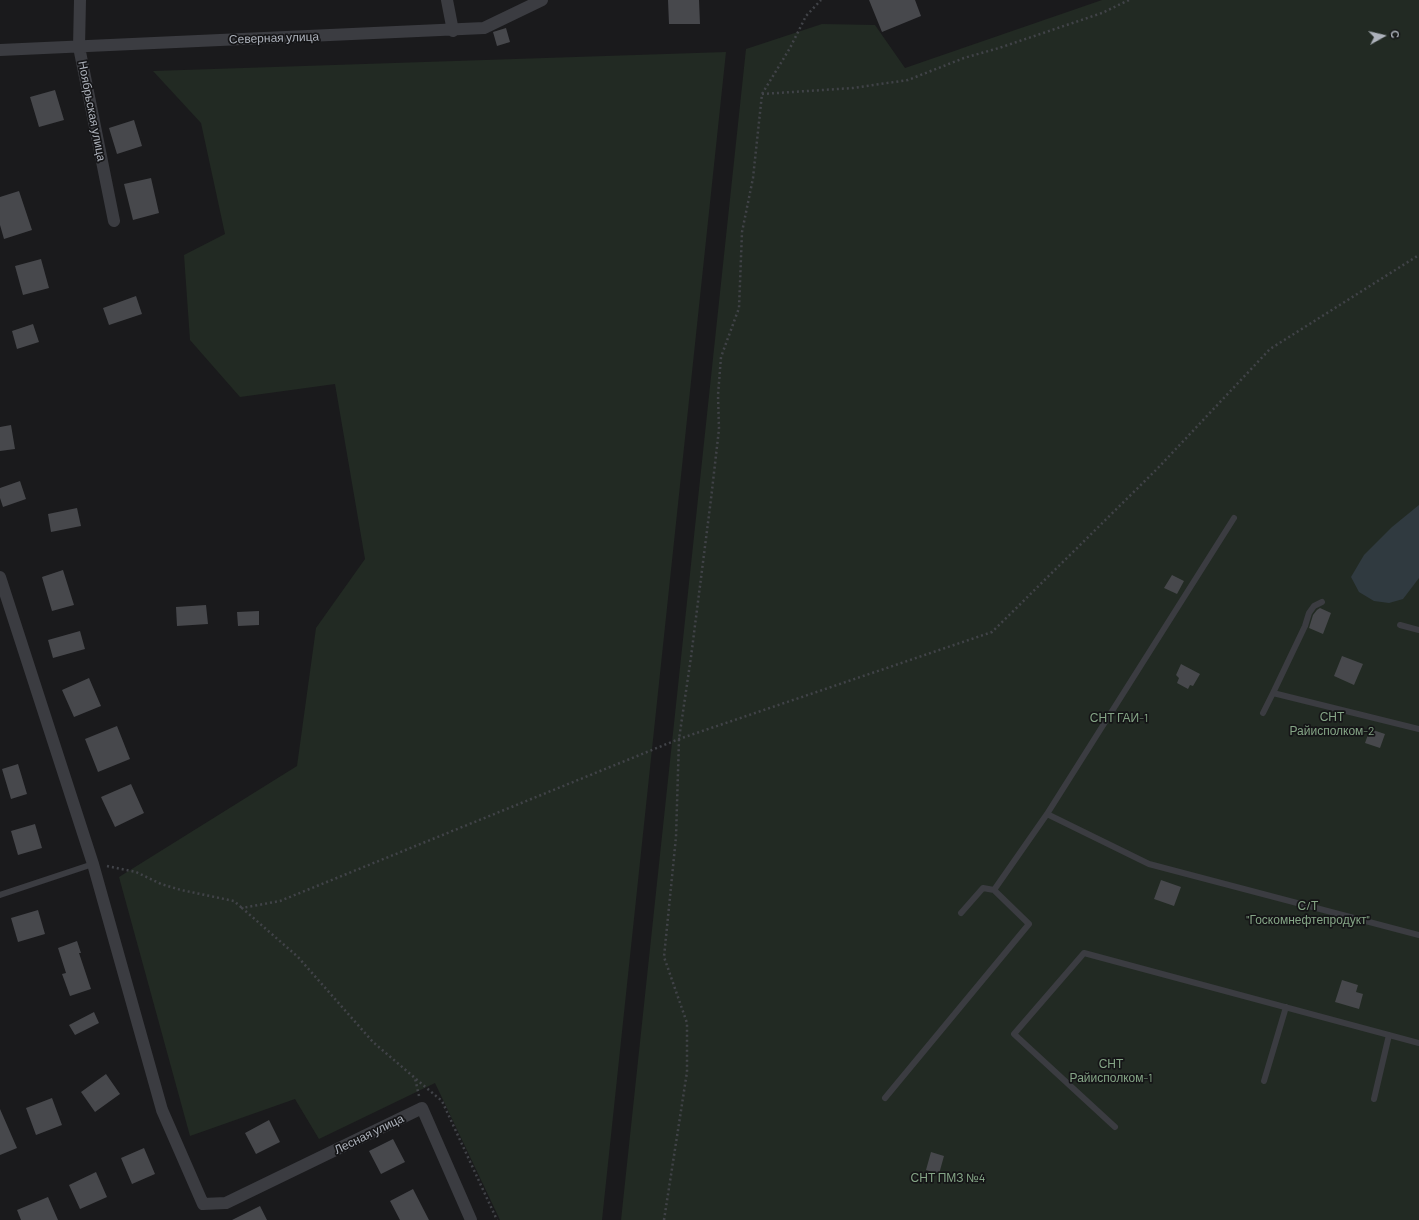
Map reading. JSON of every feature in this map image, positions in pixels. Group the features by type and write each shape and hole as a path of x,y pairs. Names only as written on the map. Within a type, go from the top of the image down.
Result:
{"street":[{"name":"Ноябрьская улица","path":"80,0 79,47 114,221"},
{"path":"447,0 452,31"},
{"name":"Северная улица","path":"0,50 452,31 484,28 542,0"},
{"path":"0,578 93,864"},
{"name":"Лесная улица","path":"93,864 162,1110 203,1204 226,1203 422,1108"},
{"path":"422,1108 471,1220"}],"lane":[{"path":"994,890 1047,814 1234,518"},
{"path":"1263,713 1305,626 1309,613 1314,606 1322,602"},
{"path":"1400,625 1419,630"},
{"path":"1273,693 1419,729"},
{"path":"1047,814 1149,864 1419,935"},
{"path":"0,895 93,864"},
{"path":"885,1098 1029,924 994,890 983,888 961,913"},
{"path":"1115,1127 1014,1034 1084,953 1419,1043"},
{"path":"1264,1081 1286,1008"},
{"path":"1374,1099 1389,1035"}],"path":[{"path":"664,1220 687,1072 686,1023 664,957 676,837 679,739 691,657 719,429 718,395 721,357 738,308 742,232 753,178 762,94 790,48 806,16 821,0"},
{"path":"762,94 853,88 908,80 964,58 1102,14 1128,0"},
{"path":"242,908 280,901 679,739 992,632 1157,469 1270,349 1419,255"},
{"path":"93,864 136,872 161,884 181,890 234,901 298,957 374,1042 442,1101 497,1220"},
{"path":"414,1078 422,1108"}],"green space":[{"path":"1102,0 1419,0 1419,1220 621,1220 746,49 822,24 875,25 905,68"},
{"path":"726,52 602,1220 500,1220 435,1083 319,1139 295,1099 190,1136 119,877 297,766 316,628 365,559 335,384 240,397 190,340 184,255 225,234 201,123 153,71"}],"shaded area":[{"path":"1419,505 1419,578 1403,599 1389,603 1374,601 1359,592 1351,577 1364,555 1392,527"}],"building":[{"path":"668,0 699,0 700,24 669,24"},
{"path":"869,0 915,0 921,16 882,32"},
{"path":"506,28 510,42 497,46 493,32"},
{"path":"55,90 64,120 39,127 30,97"},
{"path":"134,120 142,146 117,154 109,128"},
{"path":"151,178 159,213 133,220 124,184"},
{"path":"19,191 32,230 4,239 0,225 0,197"},
{"path":"41,259 49,288 23,295 15,266"},
{"path":"136,296 142,314 109,325 103,308"},
{"path":"33,324 39,342 17,349 12,331"},
{"path":"11,425 15,449 0,451 0,427"},
{"path":"20,481 26,499 3,507 0,498 0,488"},
{"path":"77,508 81,526 51,532 48,514"},
{"path":"63,570 74,605 52,611 42,577"},
{"path":"1172,575 1184,581 1177,594 1164,588"},
{"path":"206,605 208,624 177,626 176,607"},
{"path":"1320,608 1331,613 1323,634 1309,628 1313,615"},
{"path":"259,611 259,625 238,626 237,612"},
{"path":"80,631 85,649 53,658 48,640"},
{"path":"1342,656 1363,664 1354,685 1334,676"},
{"path":"1181,664 1200,674 1193,686 1190,685 1188,689 1177,683 1179,678 1176,675"},
{"path":"89,678 101,706 74,717 62,690"},
{"path":"117,726 130,759 98,772 85,739"},
{"path":"1370,729 1385,734 1380,748 1365,743"},
{"path":"18,764 27,794 11,799 2,769"},
{"path":"131,784 144,813 115,827 101,797"},
{"path":"35,824 42,848 18,855 11,831"},
{"path":"1161,880 1181,887 1174,906 1154,899"},
{"path":"38,910 45,934 18,942 11,918"},
{"path":"77,941 81,953 79,953 91,989 70,996 62,974 66,973 58,948"},
{"path":"1342,980 1358,985 1356,992 1363,994 1359,1009 1335,1002"},
{"path":"94,1012 99,1023 75,1035 69,1025"},
{"path":"106,1074 120,1094 95,1112 81,1092"},
{"path":"52,1098 62,1125 36,1135 26,1108"},
{"path":"0,1109 17,1148 0,1155"},
{"path":"269,1120 280,1142 256,1154 245,1133"},
{"path":"393,1139 405,1162 381,1174 369,1151"},
{"path":"144,1148 155,1174 132,1184 121,1158"},
{"path":"931,1152 944,1156 939,1174 926,1170"},
{"path":"96,1172 107,1197 80,1209 69,1185"},
{"path":"413,1189 429,1220 400,1220 390,1201"},
{"path":"48,1197 58,1220 21,1220 17,1210"},
{"path":"260,1206 267,1220 232,1220"}],"park label":[{"name":"СНТ ГАИ-1","path":"1119,718"},
{"name":"СНТ Райисполком-2","path":"1332,724"},
{"name":"С/Т \"Госкомнефтепродукт\"","path":"1308,913"},
{"name":"СНТ Райисполком-1","path":"1111,1071"},
{"name":"СНТ ПМЗ №4","path":"948,1178"}]}
